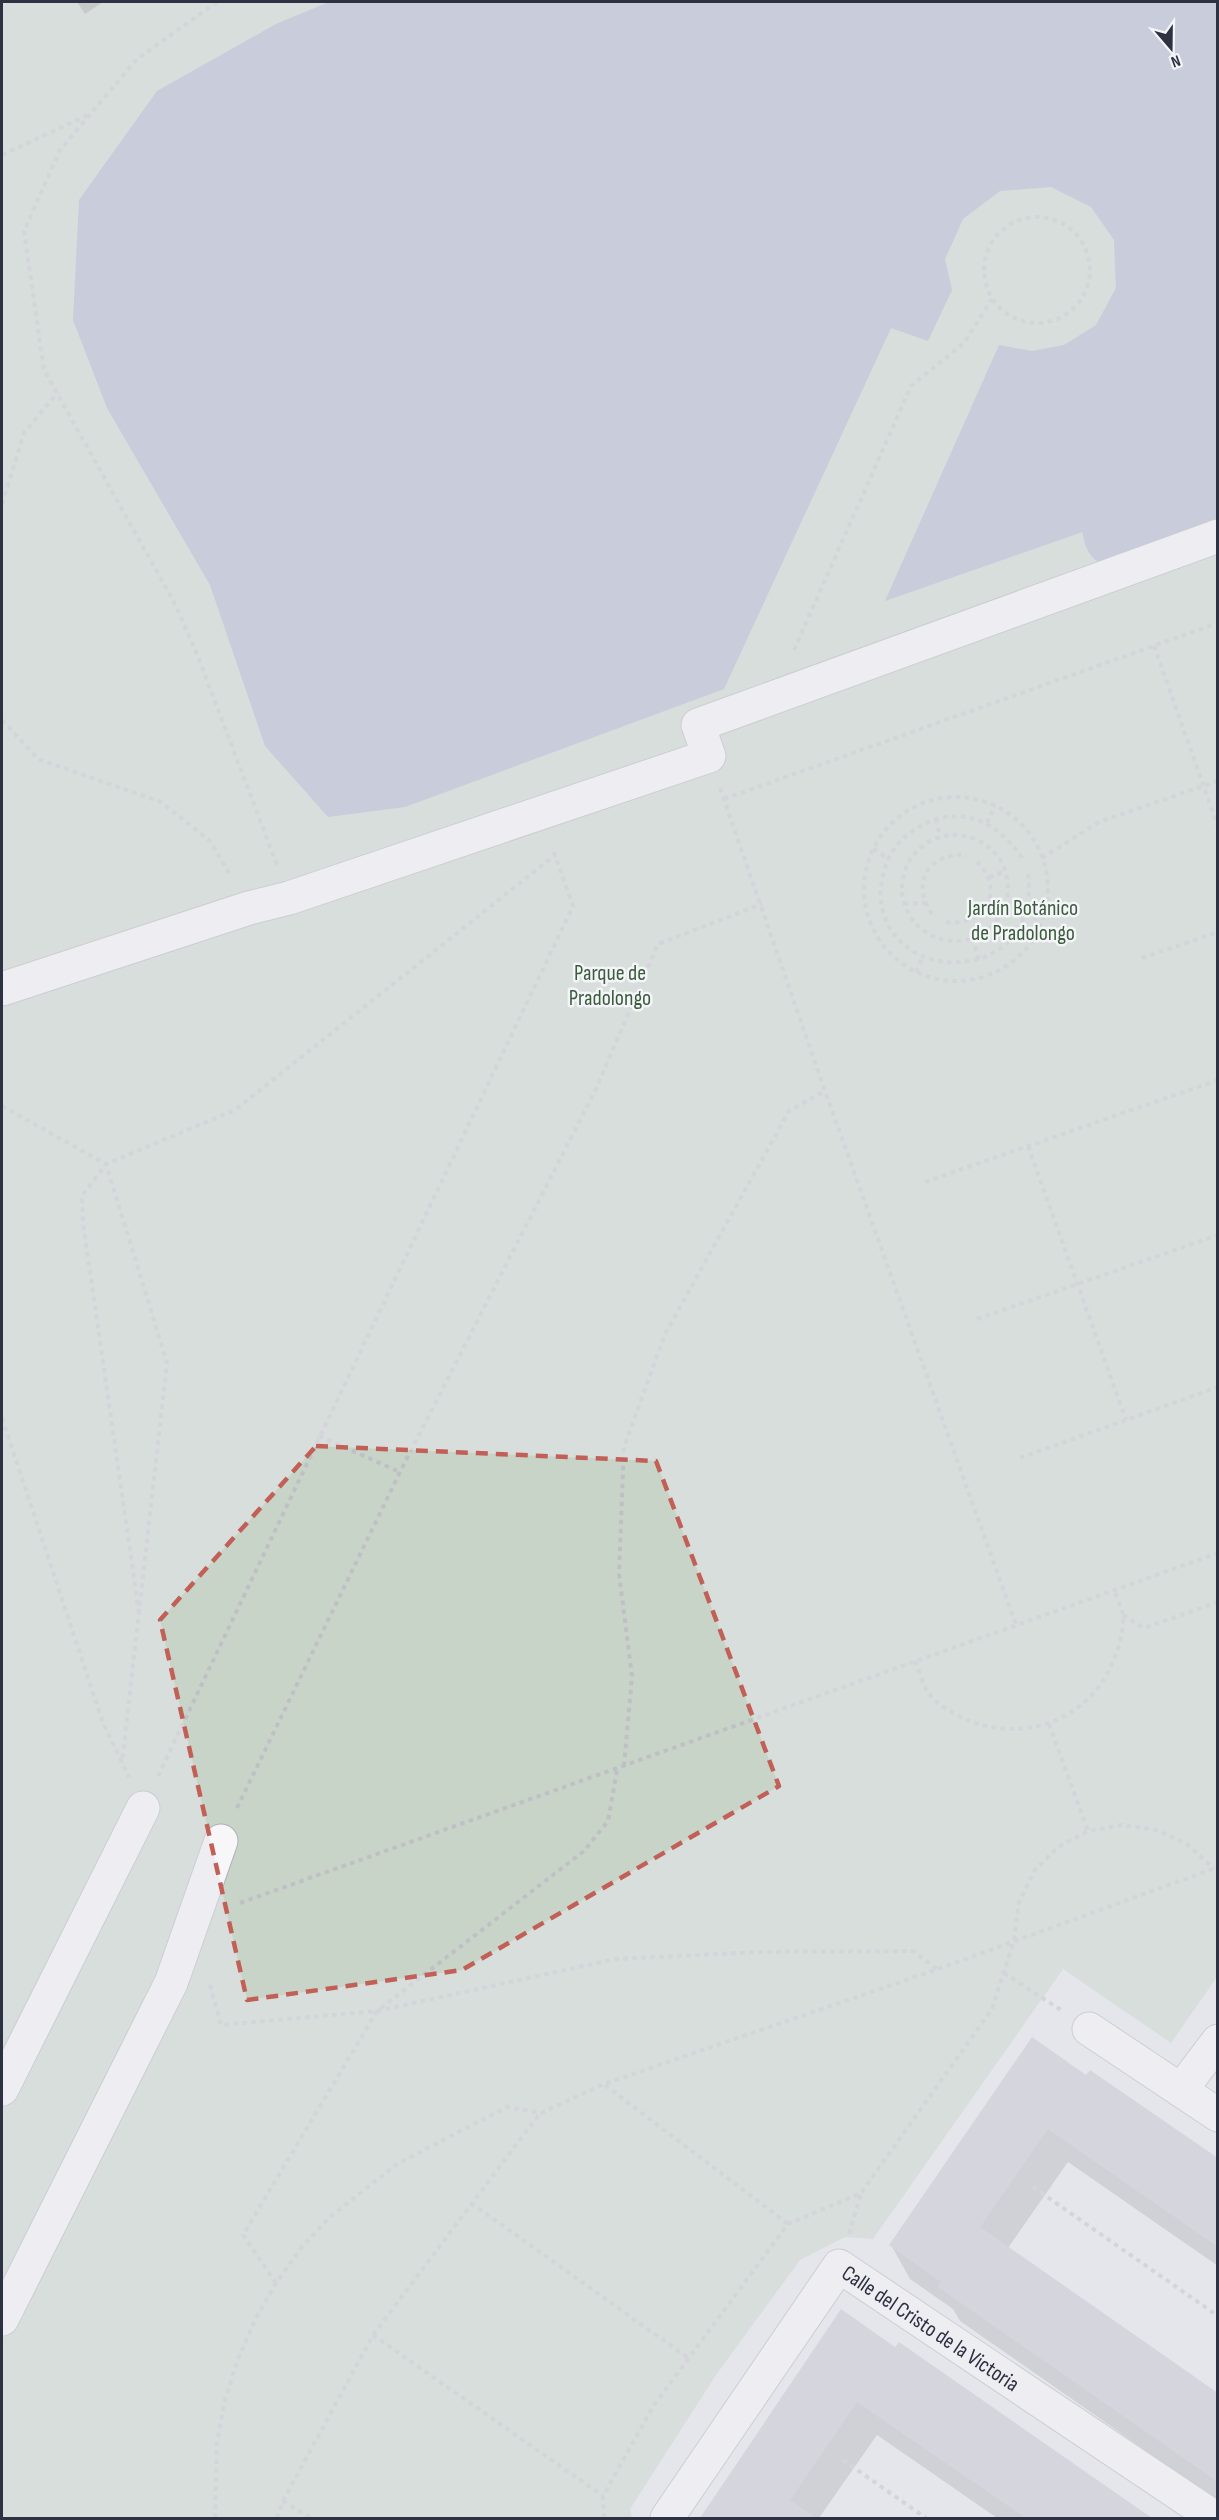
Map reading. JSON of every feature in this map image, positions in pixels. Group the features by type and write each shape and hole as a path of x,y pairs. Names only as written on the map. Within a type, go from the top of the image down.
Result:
{"street":[{"path":"2,989 249,908 289,898 710,756 698,724 1218,536"},
{"path":"2,2089 143,1808"},
{"path":"2,2319 171,1983 221,1841"},
{"path":"1089,2029 1218,2115"},
{"path":"1181,2090 1218,2041"},
{"name":"Calle del Cristo de la Victoria","path":"667,2518 839,2266 1215,2518"}],"path":[{"path":"217,2 136,59 60,150 24,231 44,370 174,602 197,654 289,898"},
{"path":"2,155 91,113"},
{"path":"1044,218 1061,223 1075,233 1085,247 1090,263 1089,281 1076,305 1055,320 1038,323 1020,321 1004,313 992,299 986,284 984,267 988,250 997,235 1011,224 1027,219 1044,218"},
{"path":"792,690 786,669 911,386 964,343 992,299"},
{"path":"2,504 24,433 58,392"},
{"path":"1016,1625 825,1091 724,799 1218,623"},
{"path":"1154,646 1218,827"},
{"path":"2,720 38,759 161,802 210,841 249,908"},
{"path":"1042,858 1099,822 1218,781"},
{"path":"961,797 995,806 1020,822 1033,839 1042,858 1047,890 1041,922 1031,941 1017,957 999,970 979,977 957,980 936,979 916,972 898,961 883,946 872,928 865,909 863,888 866,868 873,849 885,830 900,816 919,805 939,798 961,797"},
{"path":"987,823 995,806"},
{"path":"143,1808 573,906 539,815"},
{"path":"1022,858 1001,831 987,823 970,817 936,819 908,834 888,858 882,876 881,896 885,915 894,932 907,946 923,956 942,963 961,964 979,960 1008,941 1019,928 1026,912 1028,873"},
{"path":"936,819 940,837"},
{"path":"956,834 972,837 987,845 998,856 1006,871 1009,888 1006,904 999,918 987,930 972,938 955,941 939,939 924,931 912,919 904,904 902,887 904,871 912,856 924,845 940,837 956,834"},
{"path":"873,849 888,858"},
{"path":"932,914 925,903 923,884 931,866 941,858 954,854 967,855"},
{"path":"139,1612 83,1223 82,1196 106,1164 235,1110 555,855"},
{"path":"946,922 959,924 972,921 982,913 989,902 992,890 989,877 976,861"},
{"path":"989,877 1006,871"},
{"path":"904,904 925,903"},
{"path":"221,1841 400,1472 596,1089 658,944 762,904"},
{"path":"1026,912 1041,922"},
{"path":"1142,958 1218,932"},
{"path":"972,938 979,960"},
{"path":"916,972 923,956"},
{"path":"925,1182 1218,1080"},
{"path":"624,1767 632,1676 619,1574 624,1447 665,1334 789,1111 825,1091"},
{"path":"2,1106 106,1164 167,1363 122,1763"},
{"path":"1028,1146 1126,1420"},
{"path":"977,1319 1218,1234"},
{"path":"1020,1458 1218,1387"},
{"path":"2,1418 104,1723 143,1808"},
{"path":"319,1436 400,1472"},
{"path":"240,1903 1218,1553"},
{"path":"915,1661 927,1692 953,1714 985,1727 1019,1730 1049,1724 1082,1706 1105,1680 1119,1649 1123,1615 1114,1590"},
{"path":"1123,1615 1144,1628 1218,1602"},
{"path":"1049,1724 1088,1831"},
{"path":"276,2283 243,2235 377,2011 584,1851 608,1821 617,1769"},
{"path":"604,2518 603,2496 654,2405 687,2357 788,2224 861,2193 992,2009 1014,1940 1019,1902 1034,1871 1058,1847 1088,1831 1122,1825 1156,1830 1187,1844 1216,1868"},
{"path":"277,2518 283,2501 373,2335 541,2113 604,2084 938,1969 1216,1868"},
{"path":"208,1979 221,2025 377,2011 616,1959 759,1952 913,1951 938,1969"},
{"path":"1004,1974 1089,2029"},
{"path":"604,2084 788,2224"},
{"path":"215,2518 217,2442 225,2400 242,2349 276,2283 301,2248 330,2217 362,2189 397,2164 507,2107 541,2113"},
{"path":"1034,2187 1218,2316"},
{"path":"471,2203 687,2357"},
{"path":"373,2335 603,2496"},
{"path":"843,2460 926,2518"},
{"path":"283,2501 311,2518"}],"highlighted area":[{"path":"316,1446 656,1461 779,1786 462,1970 247,2000 160,1620"}],"green space":[{"name":"Parque de Pradolongo","path":"2,2 1217,2 1217,1977 1171,2043 1063,1969 873,2239 845,2237 800,2260 716,2375 630,2509 632,2518 2,2518"}],"water":[{"path":"329,2 1217,2 1217,485 885,601 999,345 1032,351 1064,345 1096,325 1116,288 1114,240 1091,207 1051,187 1000,191 963,219 945,259 952,290 928,341 891,328 724,689 405,807 328,817 265,746 210,585 107,408 73,320 79,200 157,91 276,24"}],"building":[{"path":"1032,2037 1086,2075 1090,2070 1218,2158 1218,2247 1048,2129 980,2227 1218,2393 1218,2482 938,2287 941,2282 889,2245"},
{"path":"841,2309 895,2347 899,2342 1152,2518 1026,2518 857,2402 790,2500 816,2518 700,2518"}],"waterway":[{"path":"1115,521 1118,534 1218,499"}],"park label":[{"name":"Jardín Botánico de Pradolongo","path":"1023,920"}]}
